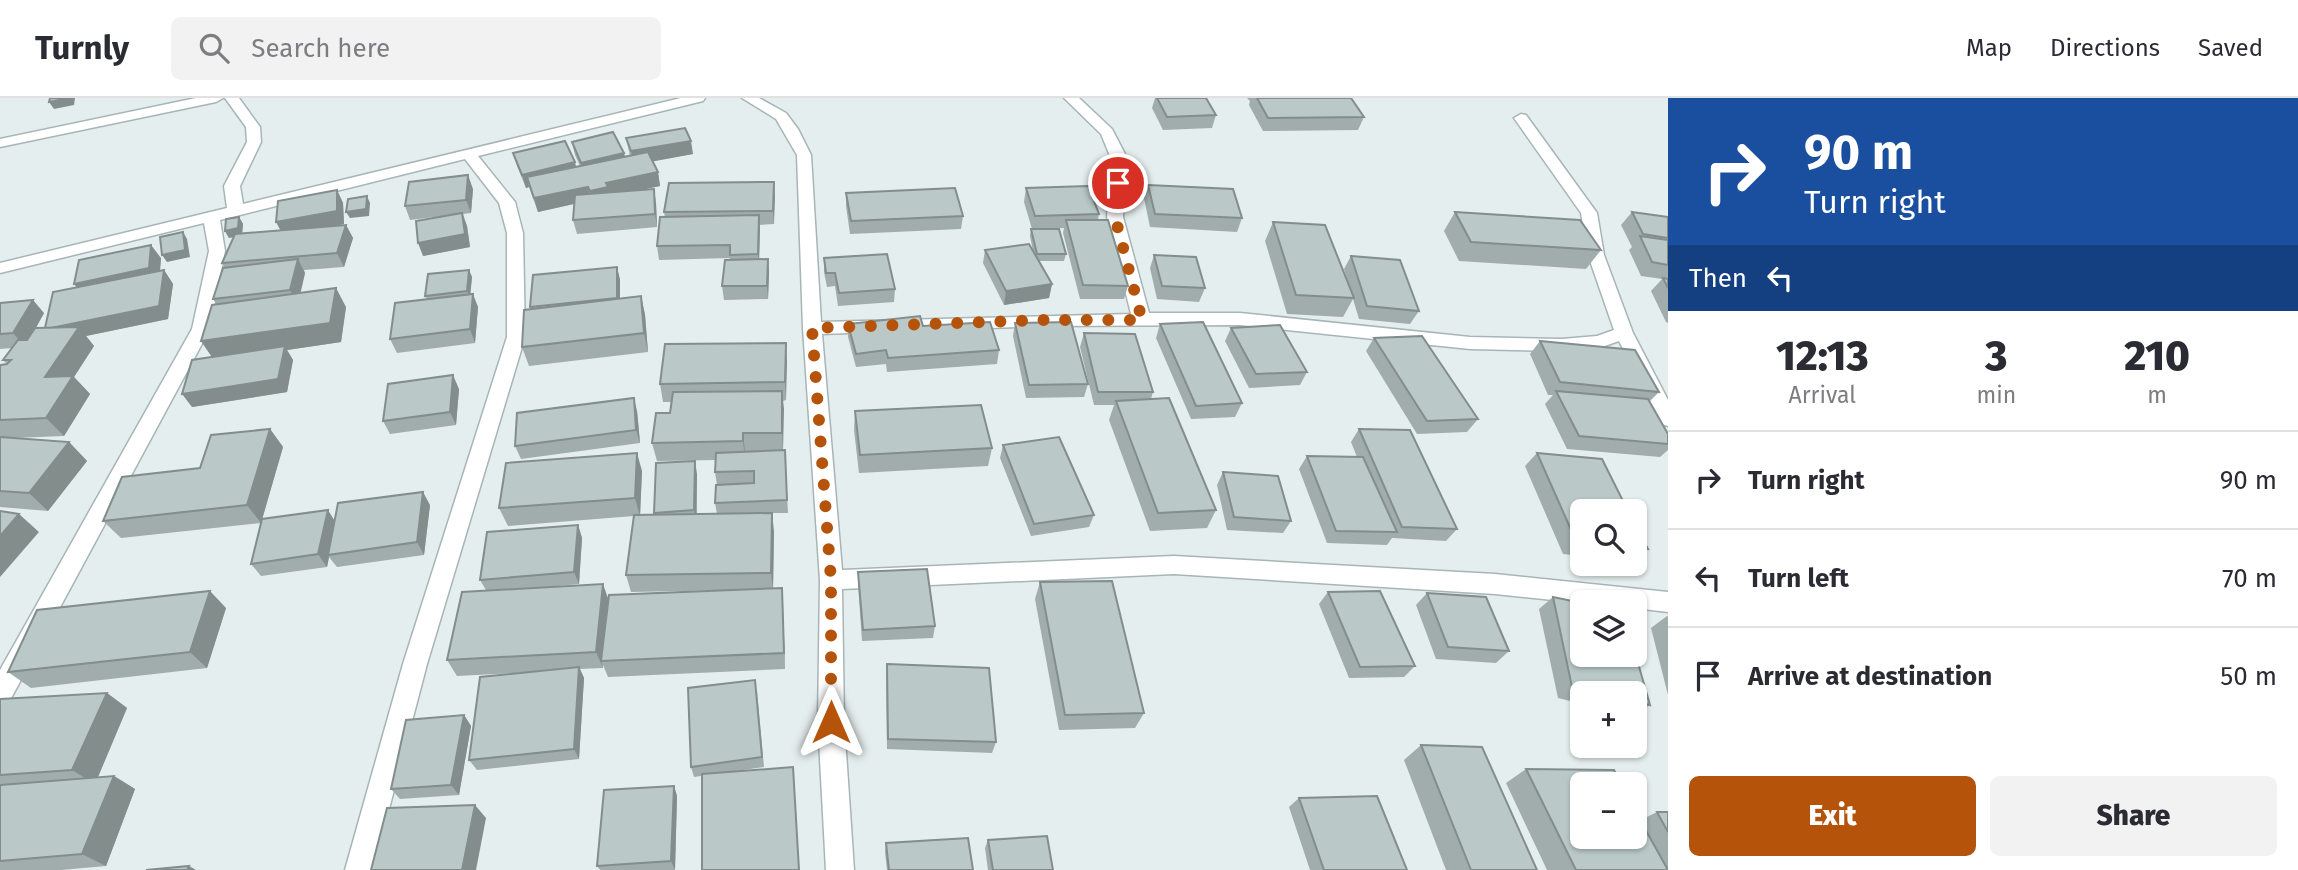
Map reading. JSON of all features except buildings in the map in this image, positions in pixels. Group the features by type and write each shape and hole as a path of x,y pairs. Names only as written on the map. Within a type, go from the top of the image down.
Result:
{"street":[{"path":"0,143 216,98"},
{"path":"232,98 253,127 254,142 232,186 236,211"},
{"path":"0,268 469,154 656,103 698,98"},
{"path":"749,98 781,116 792,129 804,155 812,328 831,580 831,722 840,870"},
{"path":"1071,98 1107,132 1118,156 1115,217 1142,320"},
{"path":"1521,118 1589,214 1596,254 1624,333 1668,419"},
{"path":"359,870 415,664 516,337 514,233 507,202 469,154"},
{"path":"0,694 201,329 216,251 211,217"},
{"path":"812,328 1044,320 1240,319 1470,343 1562,345 1599,342 1624,333"},
{"path":"831,580 1174,565 1495,584 1668,602"}],"route":[{"path":"831,722 831,580 812,328 1044,320 1142,320 1115,217 1118,183"}]}
